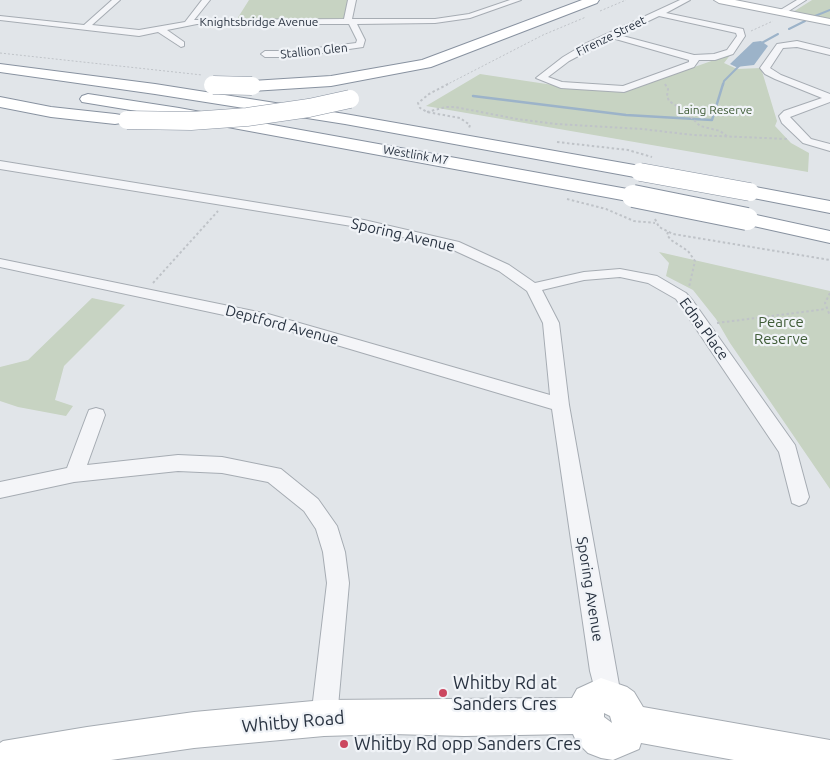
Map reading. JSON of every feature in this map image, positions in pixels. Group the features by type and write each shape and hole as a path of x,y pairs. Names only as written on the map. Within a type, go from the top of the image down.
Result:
{"highway":[{"path":"401,84 611,0"},
{"path":"0,59 144,79 210,80 252,86 331,81 374,75 426,64 595,6"},
{"name":"Westlink M7","path":"0,68 155,89 345,119 830,207"},
{"path":"3,91 51,112 127,120 181,121 247,117 309,108 357,97"},
{"name":"Westlink M7","path":"73,96 179,113 633,196 830,237"}],"street":[{"path":"108,0 116,0"},
{"path":"87,26 116,0"},
{"path":"188,23 206,0"},
{"path":"350,22 352,0"},
{"name":"Knightsbridge Avenue","path":"0,18 87,26 128,34 161,30 188,23 416,22 451,20 484,12 518,0"},
{"name":"Firenze Street","path":"653,77 629,88 615,89 561,85 541,78 566,59 611,35 686,0"},
{"path":"719,0 779,16 830,22"},
{"path":"779,16 802,0"},
{"path":"611,35 694,58 715,57 730,52 741,36 740,31 657,14"},
{"name":"Stallion Glen","path":"265,54 303,53 347,48 366,43 356,33 350,22"},
{"path":"161,30 181,44"},
{"path":"830,52 796,44 780,46 766,68 768,72 778,77 830,98"},
{"path":"653,77 691,66 694,63 694,58"},
{"path":"830,98 784,116 786,121 807,141 830,148"},
{"name":"Sporing Avenue","path":"0,165 364,224 454,245 504,268 533,288 551,323 560,405 603,671 597,706"},
{"name":"Deptford Avenue","path":"0,264 268,319 560,405"},
{"name":"Edna Place","path":"533,288 584,276 620,274 652,279 676,292 688,304 788,450 799,497"},
{"path":"74,474 96,415"},
{"path":"0,490 74,474 178,463 222,466 274,475 311,504 326,526 334,552 338,583 324,718"},
{"path":"597,706 589,728 594,735 609,742 616,742 626,736 630,724 830,759"},
{"name":"Whitby Road","path":"3,760 87,745 184,732 324,718 392,716 464,718 597,706"}],"path":[{"path":"595,6 626,0"},
{"path":"468,129 470,126 460,118 427,112 418,106 418,103 423,98 543,35 588,16"},
{"path":"740,31 755,30 779,16"},
{"path":"0,54 190,74 210,80"},
{"path":"653,77 668,86 669,101 691,116 700,126 720,131 728,137"},
{"path":"427,112 446,107 455,107 517,119 556,124 807,141"},
{"path":"143,293 227,201"},
{"path":"606,209 644,224 656,223"},
{"path":"668,233 671,240 688,251 694,259 695,266 689,287"},
{"path":"673,234 830,260"},
{"path":"830,293 825,303 830,316"},
{"path":"716,324 826,309"}],"green space":[{"path":"249,0 348,0 345,20 237,19"},
{"path":"812,0 830,0 830,20 793,12"},
{"name":"Laing Reserve","path":"731,54 724,63 737,69 761,68 777,121 775,126 791,143 809,153 808,172 426,106 480,74 573,88 627,91"},
{"name":"Pearce Reserve","path":"659,252 830,291 830,489 730,343 716,319 693,290 666,276 669,263"},
{"path":"92,298 125,305 64,366 55,400 73,406 66,416 18,407 0,401 0,367 28,360"}],"water":[{"path":"761,41 768,46 754,65 736,67 730,64 753,42"}],"waterway":[{"path":"815,16 830,10"},
{"path":"789,29 805,21"},
{"path":"758,45 778,34"},
{"path":"723,85 724,81 742,63"},
{"path":"473,96 626,115 712,120 723,84"}],"place":[{"name":"Whitby Rd at Sanders Cres","path":"443,693"},
{"name":"Whitby Rd opp Sanders Cres","path":"344,744"}]}
